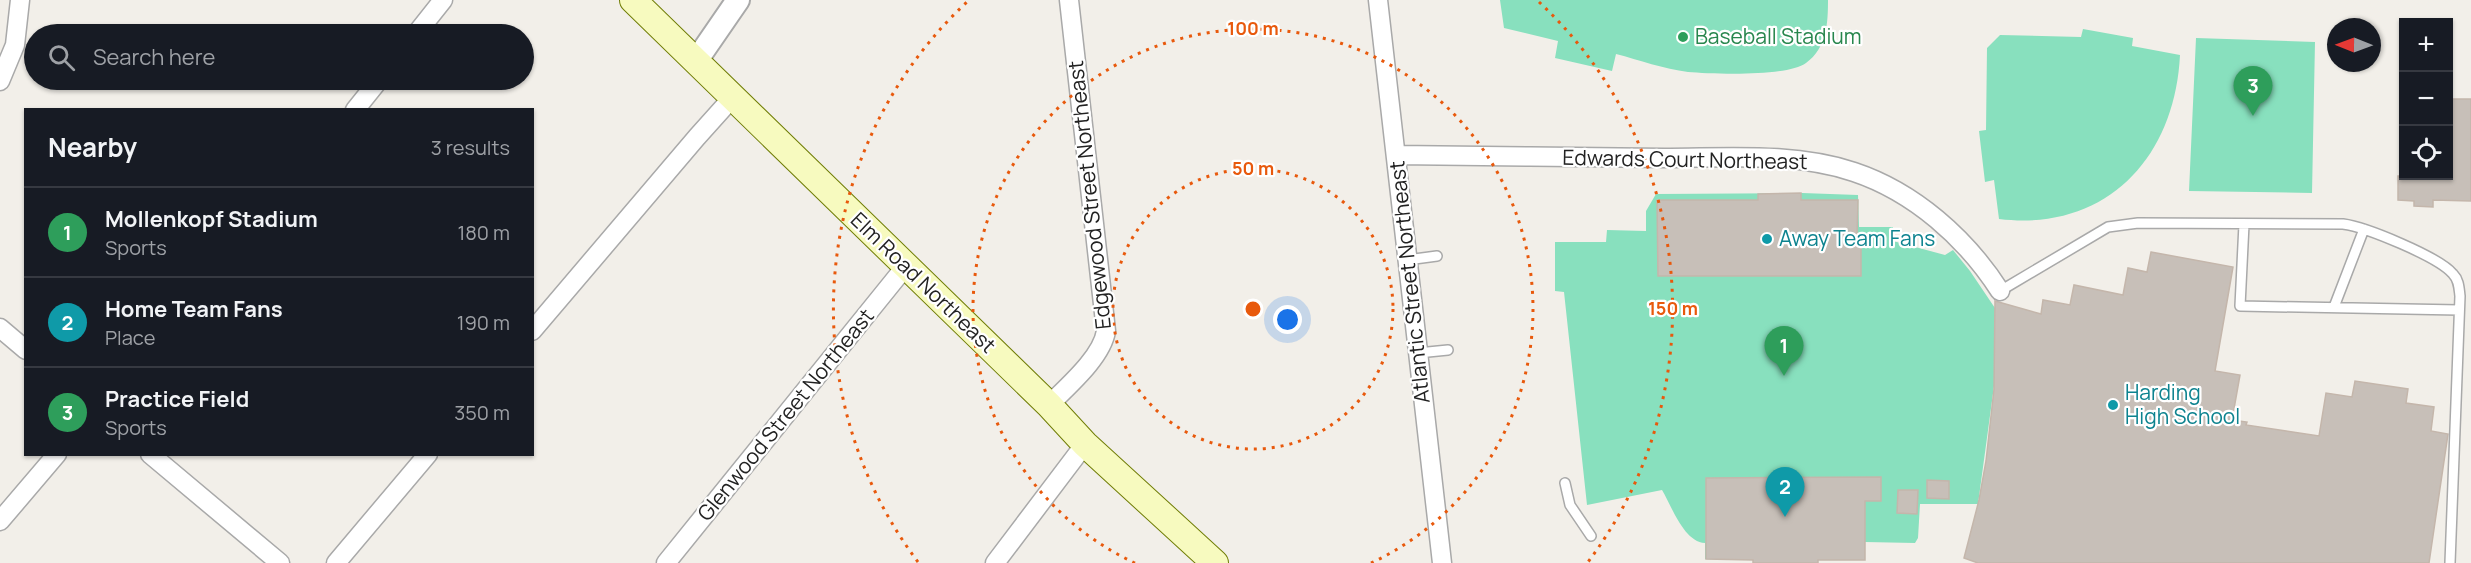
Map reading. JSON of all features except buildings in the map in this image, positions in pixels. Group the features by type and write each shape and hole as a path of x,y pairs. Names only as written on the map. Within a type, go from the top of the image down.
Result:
{"main road":[{"name":"Elm Road Northeast","path":"633,0 1049,405 1085,444 1215,563"}],"street":[{"path":"0,81 15,45 20,0"},
{"path":"424,24 443,0"},
{"path":"696,61 738,0"},
{"name":"Edgewood Street Northeast","path":"1049,405 1077,377 1104,342 1106,331 1069,0"},
{"name":"Atlantic Street Northeast","path":"1378,0 1442,563"},
{"path":"357,108 371,90"},
{"path":"534,329 732,98"},
{"name":"Edwards Court Northeast","path":"1395,156 1766,158 1835,166 1868,177 1934,216 1977,258 2000,291"},
{"name":"Glenwood Street Northeast","path":"666,563 905,267"},
{"path":"0,328 24,348"},
{"path":"995,563 1085,444"},
{"path":"0,521 55,456"},
{"path":"152,456 280,563"},
{"path":"336,563 426,456"}],"lane":[{"path":"2000,291 2108,227 2138,223 2343,224 2364,229 2432,259 2450,270 2456,276 2459,285 2450,563"},
{"path":"2244,224 2240,306 2459,310"},
{"path":"2334,307 2364,229"},
{"path":"1407,260 1437,256"},
{"path":"1418,353 1448,350"},
{"path":"1565,483 1570,505 1591,536"}],"green space":[{"name":"Baseball Stadium","path":"1500,0 1828,0 1828,9 1825,34 1813,57 1806,63 1783,71 1749,74 1688,72 1616,54 1612,71 1555,58 1558,41 1504,28"},
{"path":"2083,29 2133,38 2132,46 2180,55 2175,92 2165,126 2149,156 2128,180 2102,200 2072,213 2037,220 1999,219 1994,180 1985,182 1979,131 1986,130 1987,48 2000,35 2081,37"},
{"path":"2196,38 2315,42 2312,193 2189,191"},
{"path":"1656,194 1858,195 1859,227 1893,227 1893,241 1945,255 1953,250 1999,314 1997,364 1978,504 1920,504 1918,538 1915,543 1865,542 1865,560 1818,560 1817,563 1753,563 1753,560 1705,559 1705,543 1691,537 1685,530 1662,490 1587,505 1564,292 1555,291 1555,242 1606,242 1607,230 1646,231 1646,211"}],"place":[{"name":"Baseball Stadium","path":"1683,37"},
{"name":"Practice Field","path":"2253,116"},
{"name":"Away Team Fans","path":"1767,239"},
{"name":"Mollenkopf Stadium","path":"1784,376"},
{"name":"Harding High School","path":"2113,405"},
{"name":"Home Team Fans","path":"1785,517"}]}
